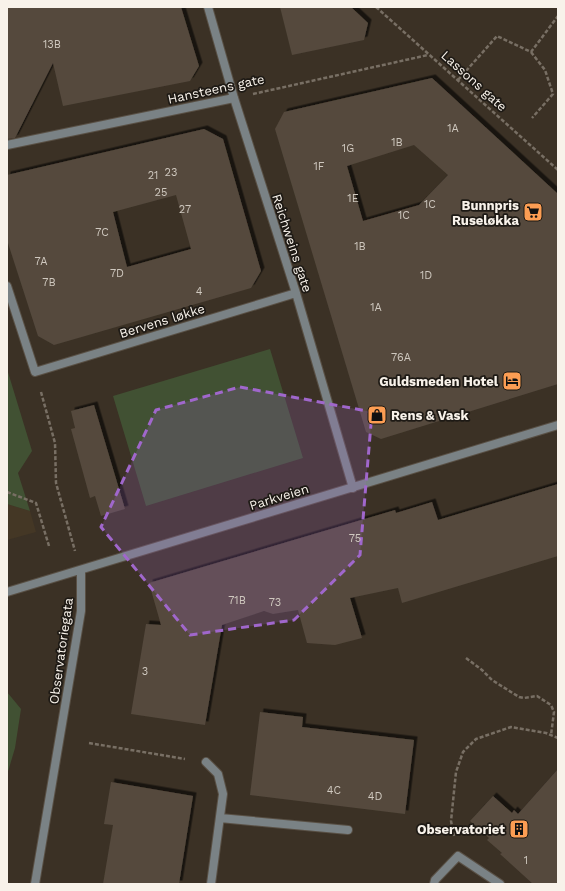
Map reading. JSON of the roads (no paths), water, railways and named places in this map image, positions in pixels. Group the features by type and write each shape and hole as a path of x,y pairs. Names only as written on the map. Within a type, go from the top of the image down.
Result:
{"street":[{"name":"Reichweins gate","path":"208,7 234,98 296,293 353,488"},
{"name":"Hansteens gate","path":"7,145 234,98"},
{"name":"Bervens løkke","path":"7,286 35,372 296,293"},
{"name":"Parkveien","path":"7,592 558,426"},
{"name":"Observatoriegata","path":"35,884 81,611 81,570"},
{"path":"206,762 218,774 223,794 211,884"},
{"path":"220,818 348,830"},
{"path":"434,884 435,880 458,856 500,884"}],"place":[{"name":"Bunnpris Ruseløkka","path":"533,212"},
{"name":"Guldsmeden Hotel","path":"512,381"},
{"name":"Rens & Vask","path":"377,415"},
{"name":"Observatoriet","path":"519,829"}]}
